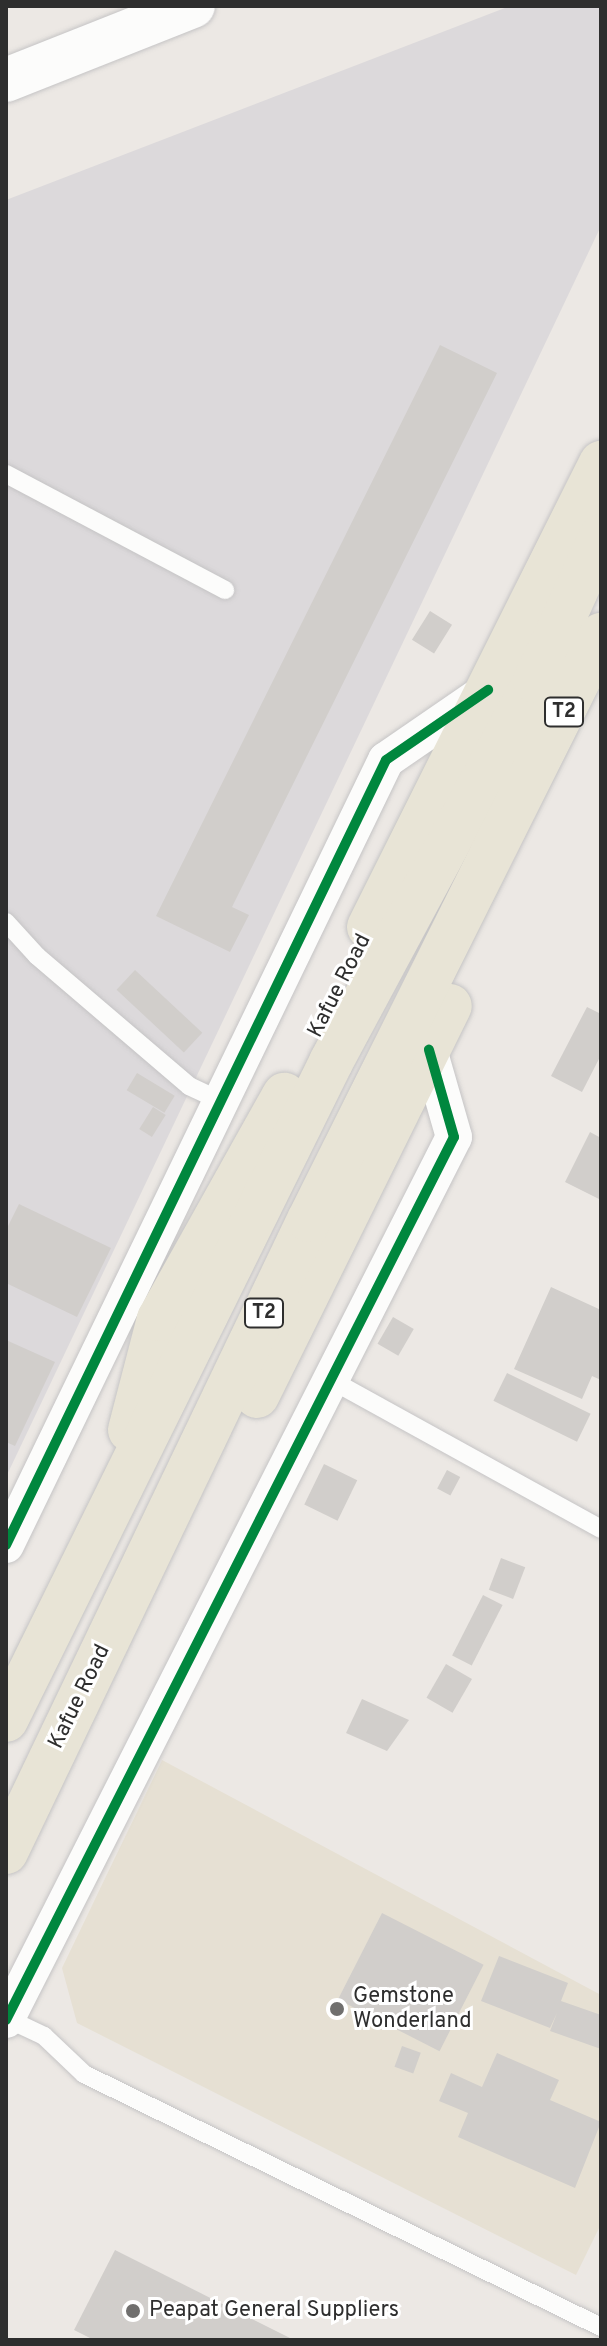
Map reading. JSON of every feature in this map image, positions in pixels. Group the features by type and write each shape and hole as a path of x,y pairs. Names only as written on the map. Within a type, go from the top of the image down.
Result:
{"main road":[{"path":"6,80 193,6"},
{"name":"Kafue Road","path":"107,1517 159,1319 292,1081 601,463"},
{"name":"Kafue Road","path":"7,1714 331,1062 535,681 601,536"},
{"name":"Kafue Road","path":"6,1852 154,1542 601,635"},
{"name":"Kafue Road","path":"154,1542 259,1393 601,698"}],"street":[{"path":"6,1545 386,760 488,690"},
{"path":"6,2019 454,1137 429,1050"}],"lane":[{"path":"6,474 225,590"},
{"path":"6,922 37,956 189,1086 221,1101"},
{"path":"331,1380 601,1529"},
{"path":"6,2019 44,2036 84,2074 601,2327"}],"shaded area":[{"path":"510,6 601,6 601,226 6,1477 6,200"},
{"name":"Gemstone Wonderland","path":"162,1760 601,1995 601,2224 576,2275 77,2023 62,1968"}],"building":[{"path":"440,345 497,373 232,907 249,915 230,952 156,916"},
{"path":"430,611 452,625 434,654 412,640"},
{"path":"135,970 202,1033 184,1052 117,990"},
{"path":"587,1007 601,1014 601,1055 582,1092 551,1076"},
{"path":"137,1073 175,1096 164,1113 127,1090"},
{"path":"153,1107 166,1115 152,1137 139,1129"},
{"path":"590,1132 601,1138 601,1200 565,1182"},
{"path":"19,1204 111,1248 77,1317 6,1283 6,1230"},
{"path":"551,1287 601,1310 601,1380 592,1376 582,1399 514,1369"},
{"path":"393,1317 414,1329 398,1356 377,1344"},
{"path":"6,1340 55,1362 15,1446 6,1442"},
{"path":"507,1373 591,1414 577,1442 493,1401"},
{"path":"324,1464 357,1480 338,1521 304,1504"},
{"path":"447,1470 460,1477 450,1496 437,1489"},
{"path":"501,1558 525,1567 513,1599 489,1590"},
{"path":"483,1595 503,1605 472,1666 452,1656"},
{"path":"446,1664 472,1679 452,1713 426,1698"},
{"path":"362,1699 409,1720 387,1751 346,1733"},
{"path":"382,1913 484,1965 440,2051 338,1999"},
{"path":"499,1956 568,1983 561,2001 601,2015 601,2049 550,2031 557,2013 550,2028 481,2001"},
{"path":"402,2046 421,2053 413,2074 394,2067"},
{"path":"497,2053 559,2080 550,2100 601,2122 575,2188 458,2137 468,2113 439,2101 451,2073 482,2087"},
{"path":"115,2250 294,2340 94,2340 74,2330"}],"cycle path":[{"path":"6,1545 386,760 488,690"},
{"path":"6,2020 454,1137 429,1050"}],"place":[{"name":"Gemstone Wonderland","path":"337,2009"},
{"name":"Peapat General Suppliers","path":"133,2311"}]}
